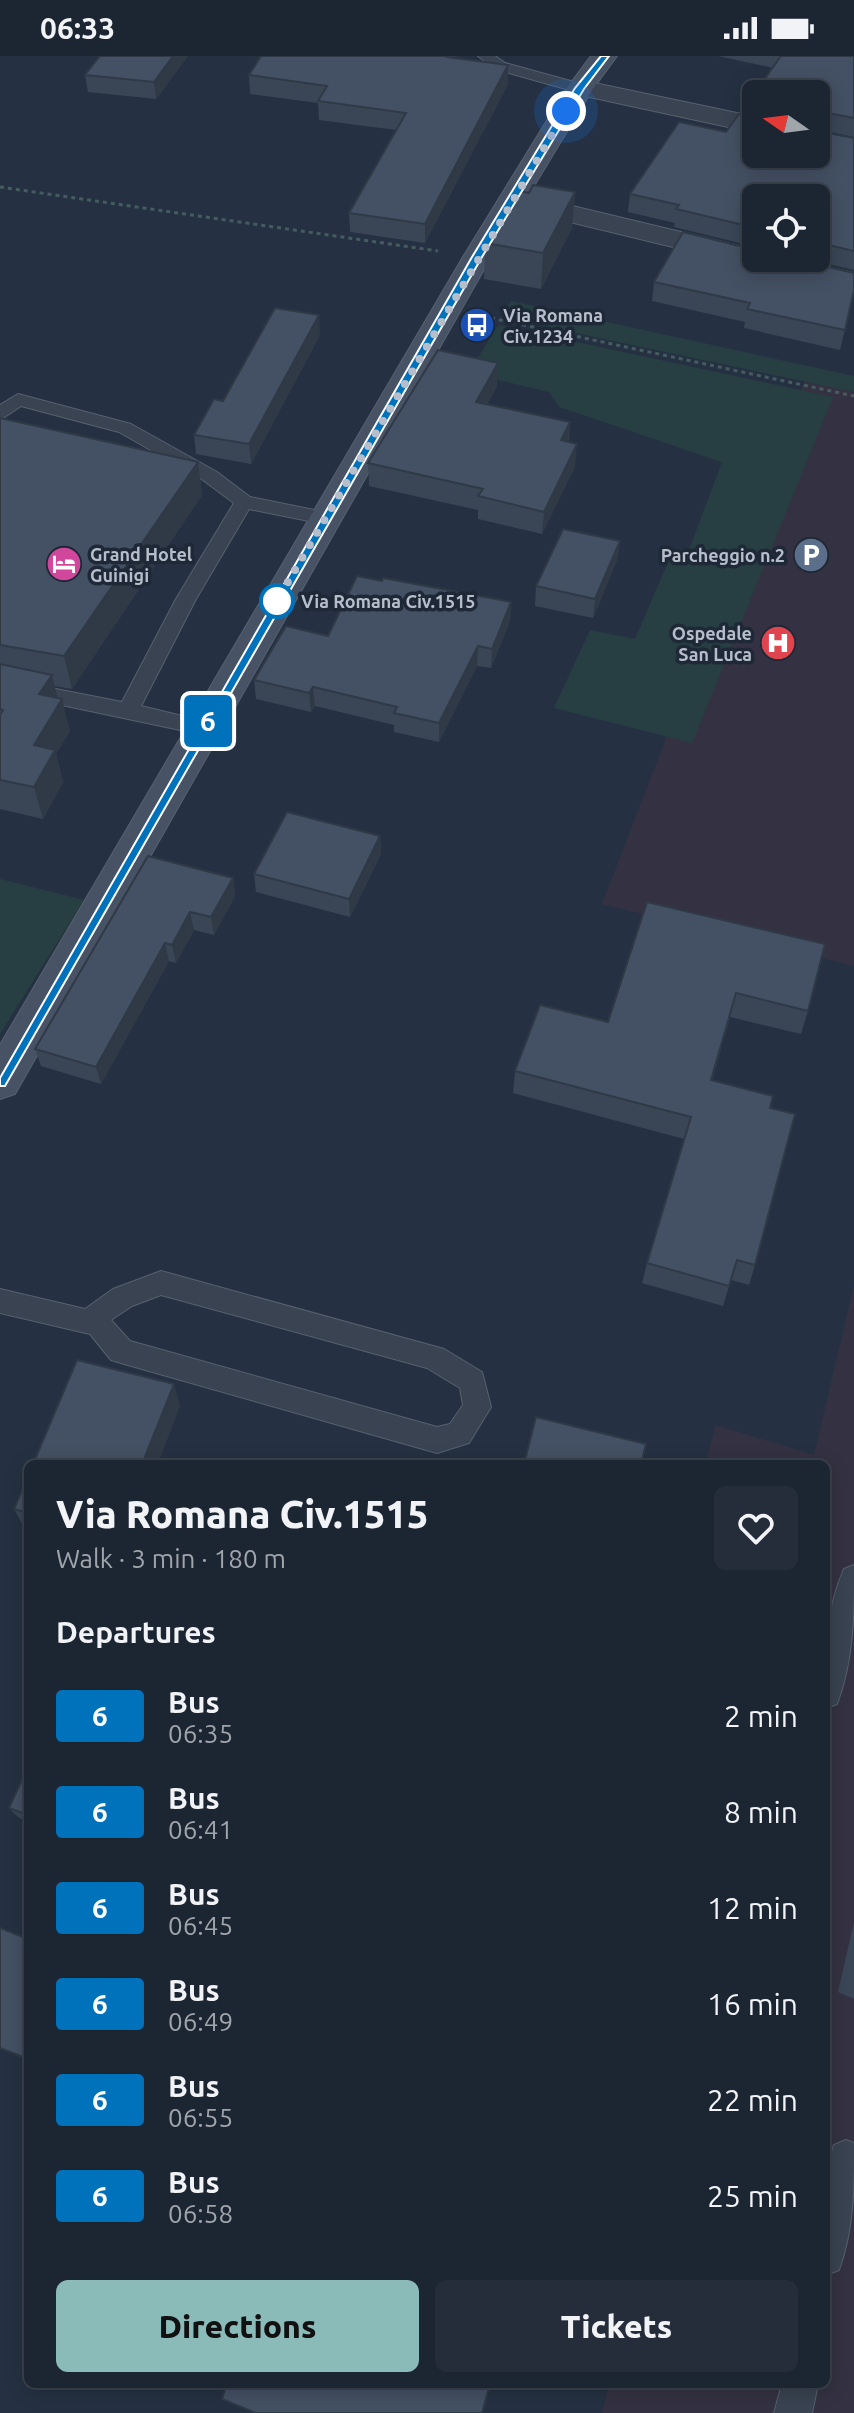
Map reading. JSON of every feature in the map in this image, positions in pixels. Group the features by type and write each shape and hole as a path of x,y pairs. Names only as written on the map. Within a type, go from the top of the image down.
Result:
{"main road":[{"path":"0,1082 477,257 580,88 604,56"}],"street":[{"path":"580,88 742,122"},
{"path":"512,199 854,282"}],"lane":[{"path":"485,56 500,66"},
{"path":"471,65 500,66 580,88"},
{"path":"0,415 18,399 125,428 210,476 244,502 324,518"},
{"path":"128,710 186,599 244,502"},
{"path":"0,685 204,728"},
{"path":"0,1301 99,1325 121,1351 437,1440 459,1434 477,1407 472,1381 434,1358 161,1283 132,1291 107,1305 89,1322"},
{"path":"830,1677 854,1579"},
{"path":"830,2232 842,2155"},
{"path":"793,2413 799,2388"}],"path":[{"path":"0,187 477,257"},
{"path":"491,318 854,396"}],"shaded area":[{"name":"Ospedale San Luca","path":"808,372 854,382 854,966 602,904"},
{"path":"854,1285 854,2413 602,2413 608,2388 830,2388 830,1460 706,1460 716,1425 814,1455"}],"green space":[{"path":"511,301 854,376 854,392 501,317"},
{"path":"498,325 833,397 692,743 554,708 590,630 635,639 674,548 689,550 722,462 559,407 549,392 469,373"},
{"path":"0,879 84,900 0,1034"}],"building":[{"path":"100,56 173,56 154,82 85,75"},
{"path":"261,56 448,56 508,65 425,224 349,213 406,113 318,101 327,86 249,75"},
{"path":"781,56 854,56 854,118 830,113 830,80 764,80"},
{"path":"739,114 742,115 742,168 830,168 830,133 854,138 854,251 830,245 830,184 742,184 742,225 630,194 679,122 726,132"},
{"path":"533,185 575,192 543,253 485,243 515,190 529,193"},
{"path":"683,232 742,247 742,272 830,272 830,267 854,273 854,290 845,330 747,309 750,303 654,282"},
{"path":"275,308 319,315 249,444 194,435 214,399 223,401"},
{"path":"438,350 498,363 476,402 570,422 561,440 577,444 544,512 478,496 483,489 368,463"},
{"path":"0,418 198,462 64,656 0,645"},
{"path":"563,529 620,541 595,599 536,586"},
{"path":"357,576 511,602 492,649 478,646 439,723 394,713 397,707 313,687 309,693 254,680 286,626 328,636"},
{"path":"0,664 52,675 39,694 62,699 34,745 55,750 34,787 0,780 0,715 3,710 0,709"},
{"path":"287,812 380,836 349,899 254,874"},
{"path":"148,856 233,878 211,917 190,912 172,945 165,943 96,1067 35,1049"},
{"path":"647,902 825,944 808,1011 736,993 711,1080 773,1096 770,1108 795,1114 755,1265 737,1260 729,1286 647,1263 691,1117 515,1071 540,1005 608,1022"},
{"path":"77,1360 174,1384 144,1460 35,1460"},
{"path":"536,1417 646,1444 642,1460 525,1460"},
{"path":"24,1485 24,1512 14,1509"},
{"path":"24,1776 24,1814 9,1808"},
{"path":"0,1928 24,1937 24,2057 0,2048"},
{"path":"225,2388 489,2388 482,2413 256,2413 222,2399"}],"bus line":[{"name":"6","path":"0,1082 477,257 580,88 605,56"}],"place":[{"name":"Via Romana Civ.1234","path":"477,325"},
{"name":"Parcheggio n.2","path":"811,555"},
{"name":"Grand Hotel Guinigi","path":"64,564"},
{"name":"Via Romana Civ.1515","path":"277,601"},
{"name":"Ospedale San Luca","path":"778,643"}],"route":[{"path":"277,601 275,604 477,257 566,111"}]}
